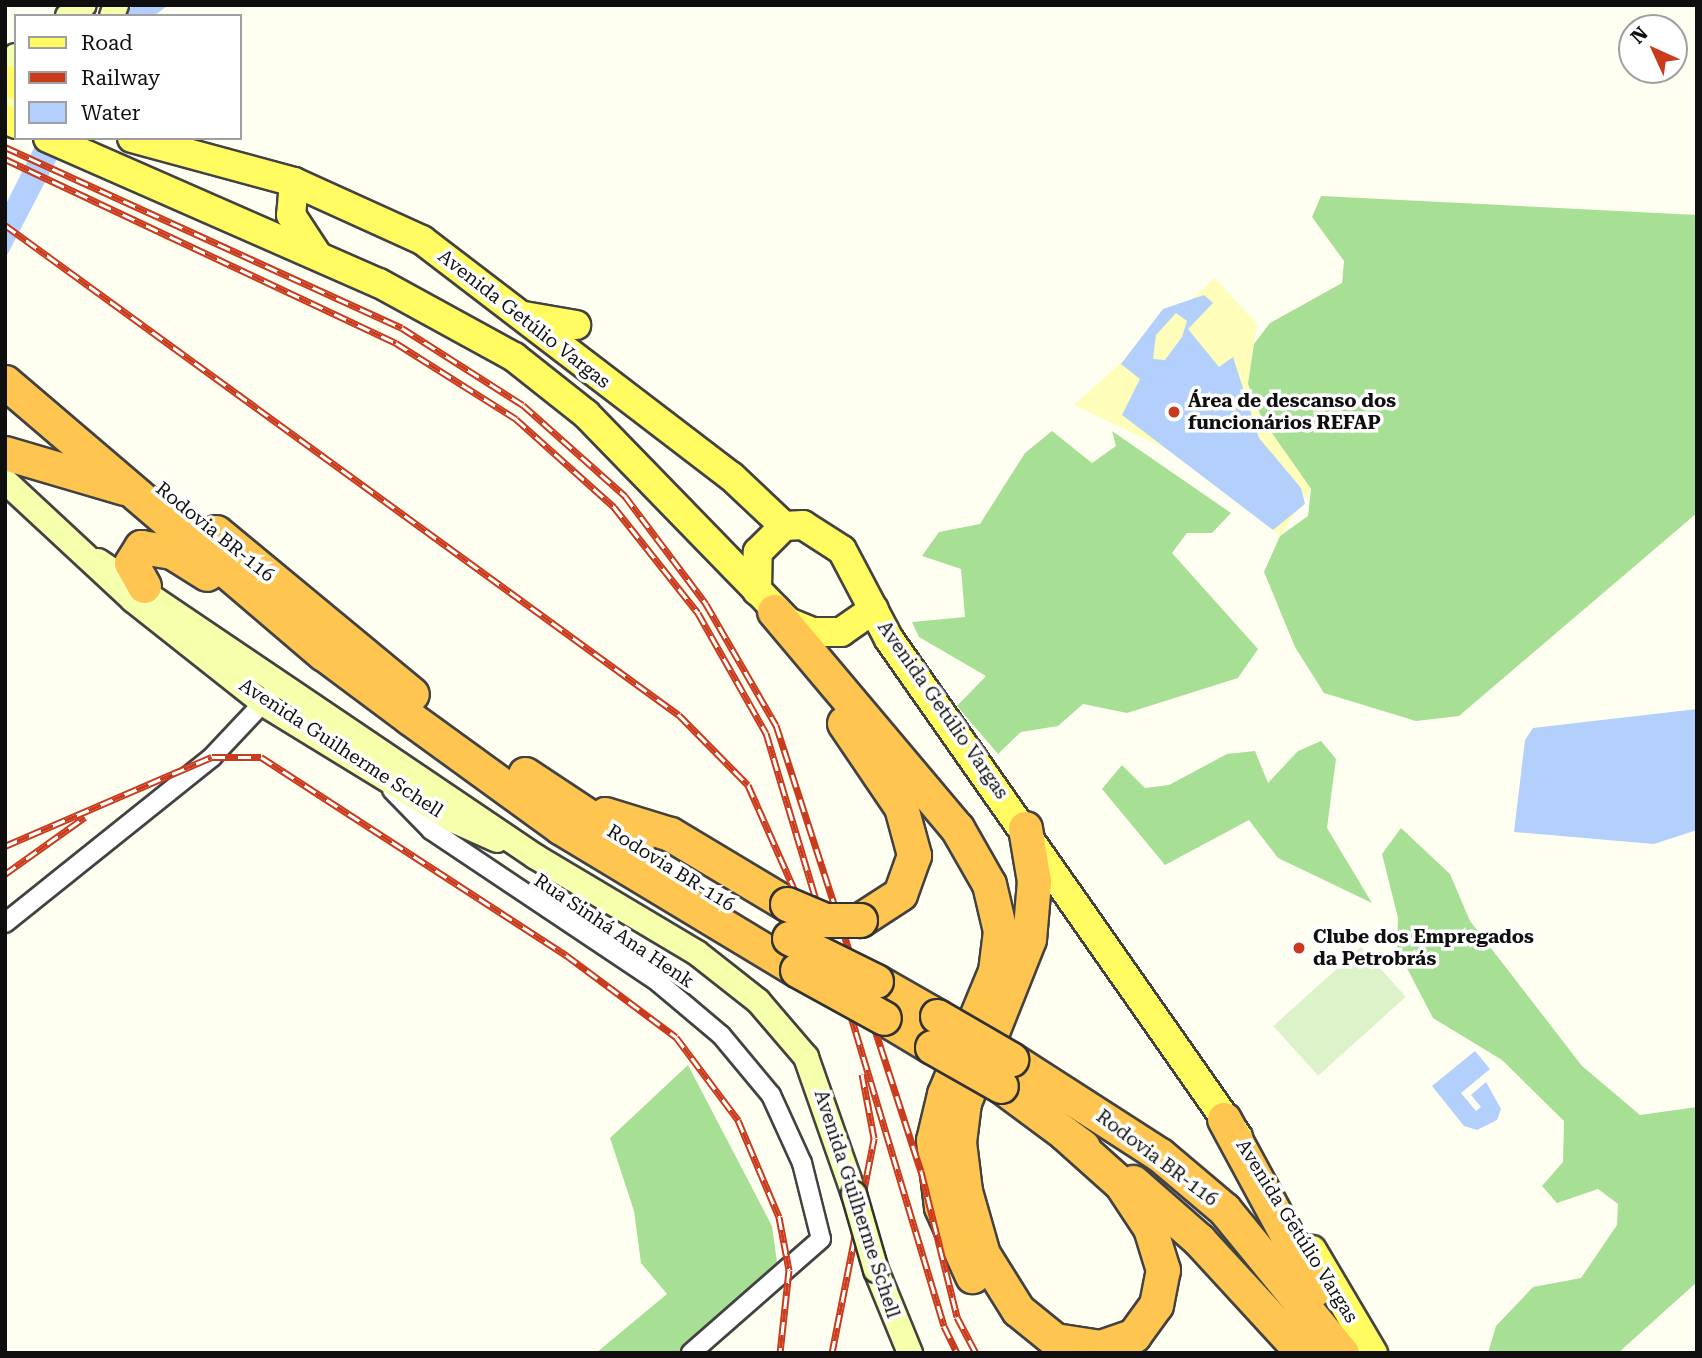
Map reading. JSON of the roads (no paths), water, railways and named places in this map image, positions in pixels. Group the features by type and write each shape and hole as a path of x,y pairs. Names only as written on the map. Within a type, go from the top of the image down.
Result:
{"highway":[{"name":"Rodovia BR-116","path":"5,360 413,695 566,803 789,938 876,981 935,1031 1006,1073 1160,1155 1224,1209 1342,1353"},
{"name":"Rodovia BR-116","path":"5,382 285,621 560,827 797,970 884,1018 935,1031"},
{"path":"5,453 136,492"},
{"path":"144,586 132,573 132,555 154,547 285,621"},
{"path":"566,803 670,834 787,904 825,920 860,920 900,894 914,855 901,807 766,601"},
{"path":"766,601 957,828 989,884 1000,930 995,971 944,1094 933,1140 941,1207 976,1287 1005,1328 1041,1353"},
{"path":"1025,828 1034,881 1029,939 964,1102 959,1142 965,1191 983,1254 1018,1310 1055,1340 1100,1347 1134,1335 1156,1305 1163,1270 1150,1228 1121,1184 1065,1134"},
{"name":"Rodovia BR-116","path":"1006,1073 1065,1134 1199,1240 1303,1353"},
{"path":"1224,1119 1349,1353"}],"main road":[{"path":"12,122 6,79 14,61"},
{"name":"Avenida Getúlio Vargas","path":"141,140 293,182 422,240 731,476 784,526 803,525 842,550 874,609 1276,1191 1373,1353"},
{"name":"Avenida Getúlio Vargas","path":"59,144 318,255 514,357 586,414 766,601"},
{"path":"293,182 291,215 318,255"},
{"path":"519,315 576,325"},
{"name":"Avenida Guilherme Schell","path":"5,481 98,561 133,600 271,695 373,757 455,821 536,857 696,953 758,1001 806,1057 854,1194 876,1270 910,1353"},
{"path":"784,526 758,552 766,601 826,633 841,632 874,609"},
{"name":"Avenida Guilherme Schell","path":"98,561 144,586 271,695"}],"street":[{"path":"5,923 212,757 271,695"},
{"name":"Rua Sinhá Ana Henk","path":"373,757 431,830 658,982 721,1035 771,1095 802,1163 821,1239 691,1353"}],"water":[{"path":"133,5 168,5 157,14 125,14"},
{"path":"38,140 67,140 5,259 5,206"},
{"name":"Área de descanso dos funcionários REFAP","path":"1204,295 1213,303 1188,329 1219,367 1233,357 1259,438 1301,488 1305,504 1273,530 1122,415 1140,379 1121,364 1163,309","holes":["1176,313 1187,321 1182,337 1165,360 1153,359 1156,335"]},
{"path":"1697,709 1697,830 1654,844 1514,832 1525,740 1533,728"},
{"path":"1475,1051 1490,1069 1461,1093 1476,1111 1481,1107 1471,1095 1486,1082 1501,1109 1497,1120 1477,1130 1464,1126 1432,1086"}],"railway":[{"path":"5,147 402,328 523,405 625,496 706,604 776,725 921,1171 957,1317 976,1353"},
{"path":"5,159 396,343 516,419 614,507 698,613 766,733 944,1326 957,1353"},
{"path":"5,225 679,715 748,785 832,975"},
{"path":"5,846 212,757 261,757 566,955 676,1037 738,1120 779,1217 789,1270 780,1353"},
{"path":"5,874 85,817"},
{"path":"832,1353 874,1138 862,1074"}],"place":[{"name":"Área de descanso dos funcionários REFAP","path":"1174,412"},
{"name":"Clube dos Empregados da Petrobrás","path":"1299,948"}]}
